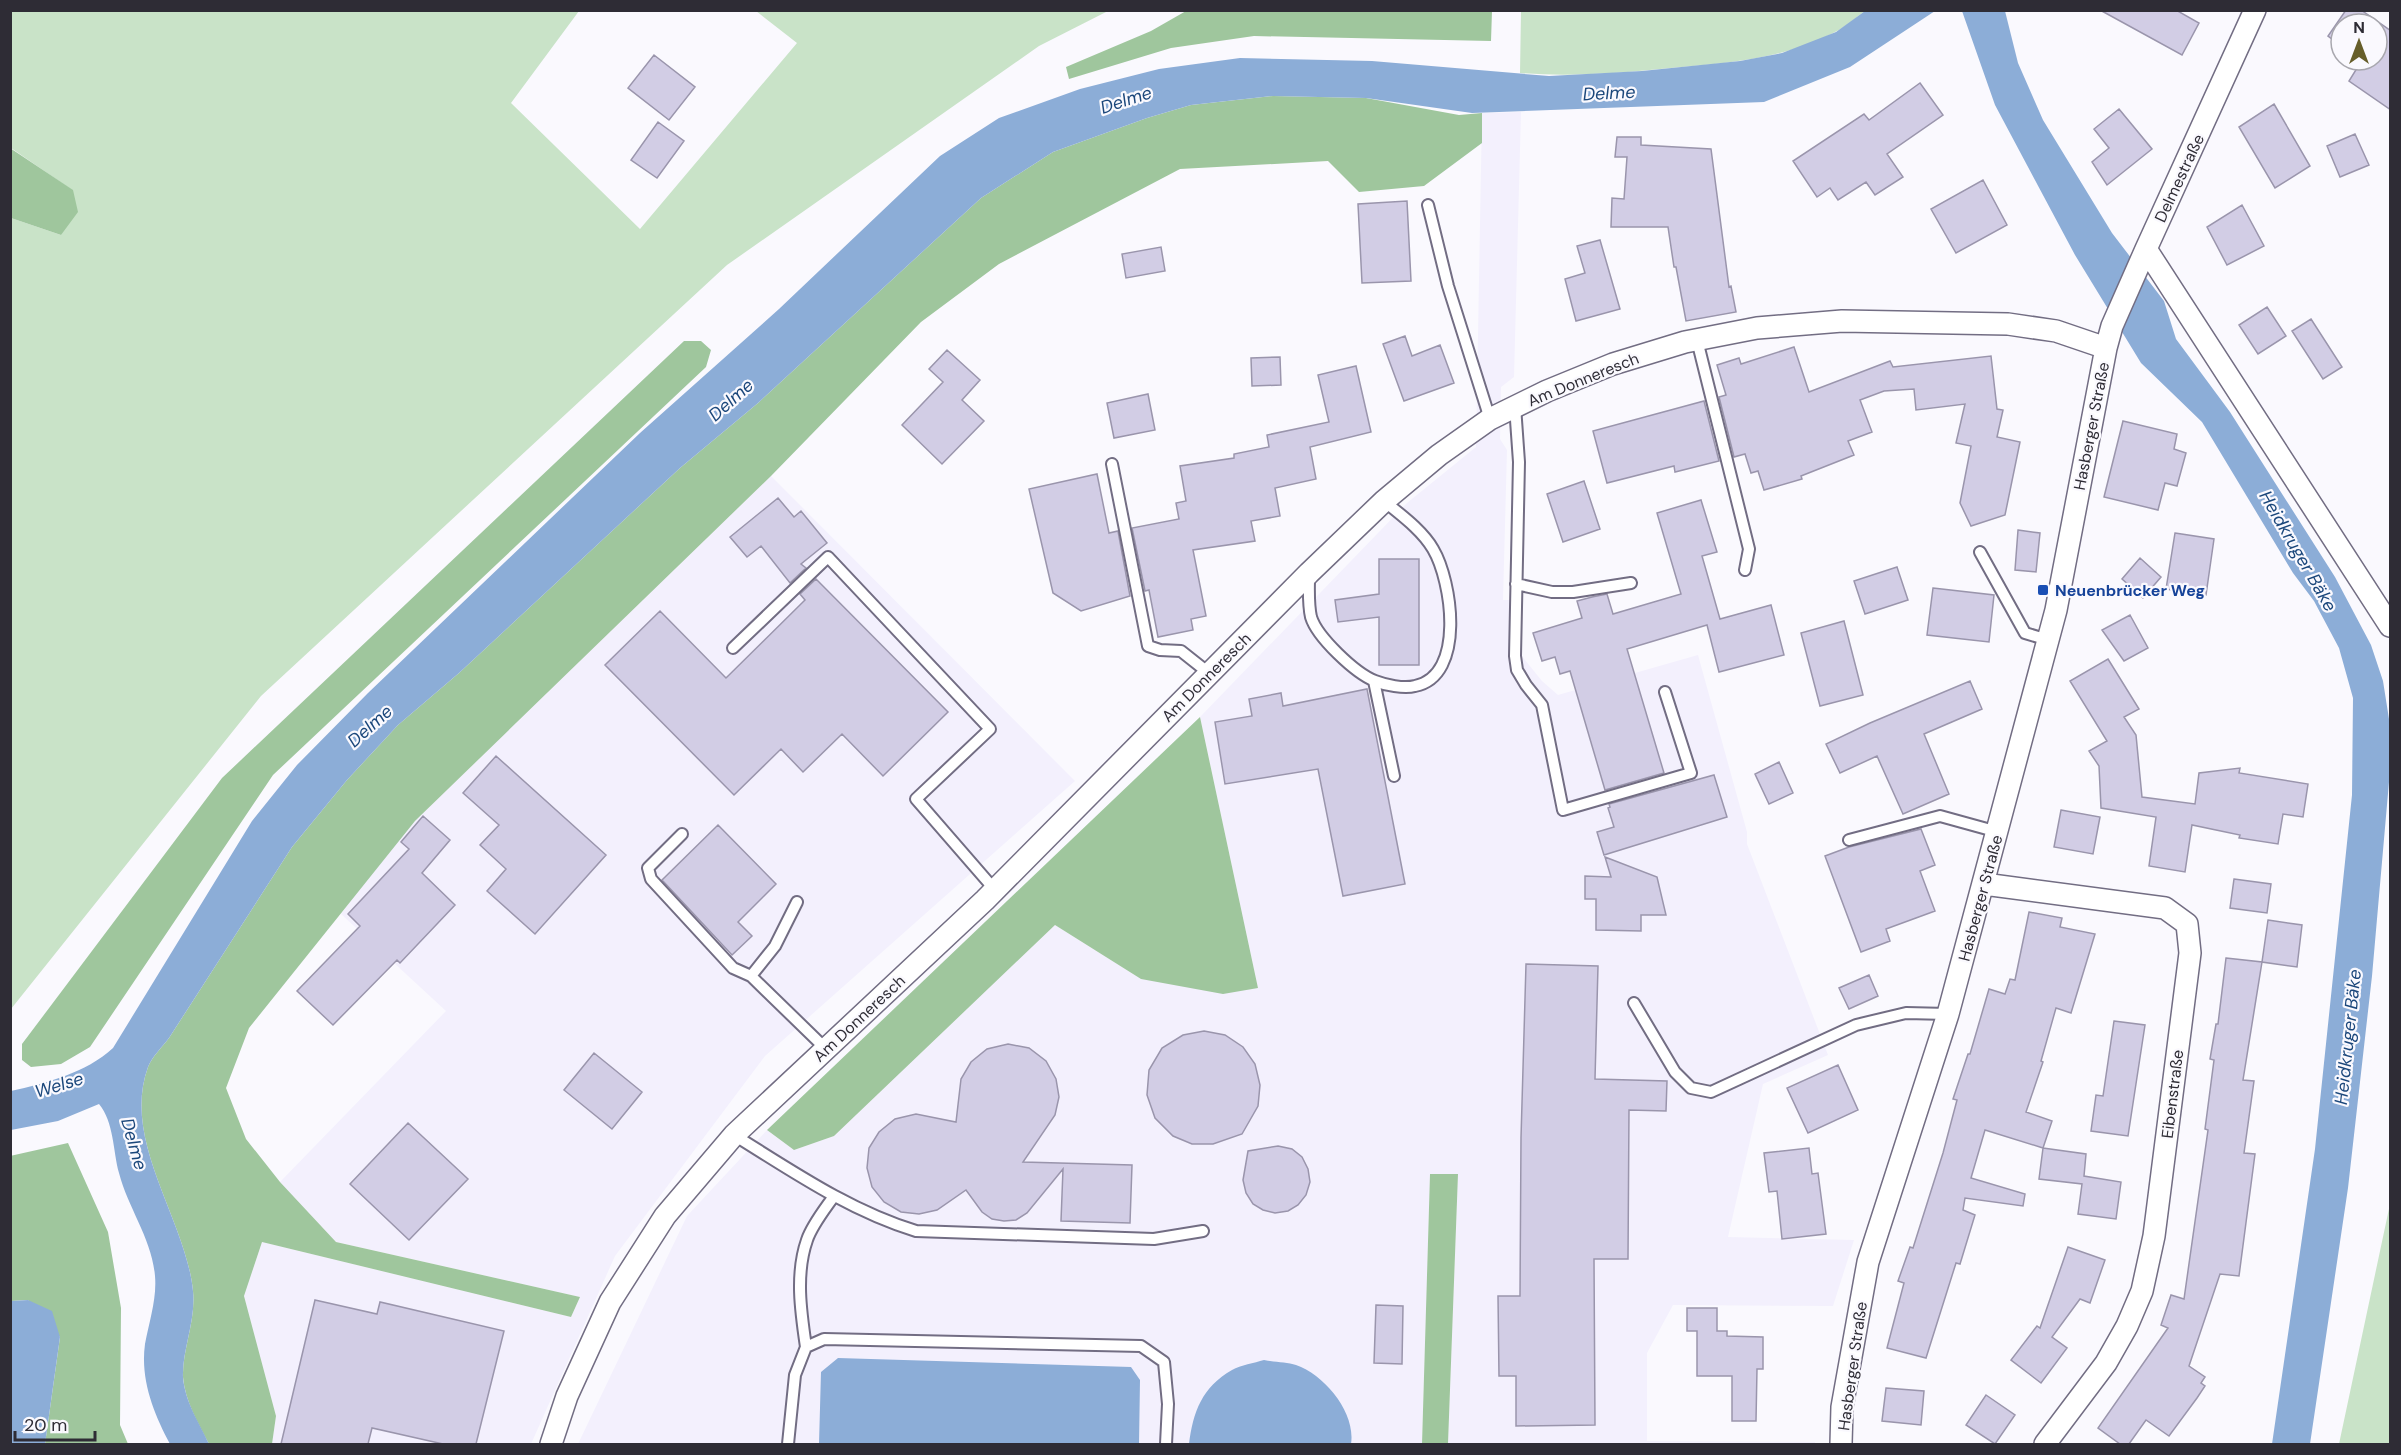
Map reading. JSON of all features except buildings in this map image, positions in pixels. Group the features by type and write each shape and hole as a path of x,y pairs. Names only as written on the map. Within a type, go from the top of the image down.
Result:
{"street":[{"name":"Delmestraße","path":"2106,348 2112,326 2255,10"},
{"path":"2146,249 2391,626"},
{"name":"Am Donneresch","path":"551,1444 567,1396 610,1302 665,1216 734,1135 995,890 1309,573 1384,501 1439,455 1490,419 1547,391 1613,364 1697,340 1757,328 1842,321 2008,324 2056,331 2106,348"},
{"name":"Hasberger Straße","path":"1841,1444 1842,1407 1868,1262 1948,1014 2056,610 2106,348"},
{"name":"Eibenstraße","path":"1984,884 2165,908 2187,924 2190,953 2154,1236 2142,1291 2127,1326 2106,1363 2045,1444"}],"lane":[{"path":"1428,205 1448,286 1490,419"},
{"path":"1697,340 1749,549 1745,570"},
{"path":"1515,406 1519,462 1516,584 1517,670 1542,705 1563,810 1691,772 1665,692"},
{"path":"1112,464 1148,646 1160,650 1181,651 1210,674"},
{"path":"1309,573 1312,618 1327,643 1374,681 1400,686 1416,686 1436,675 1446,655 1450,634 1450,606 1446,578 1433,548 1412,524 1384,501"},
{"path":"1980,552 2025,633 2048,640"},
{"path":"733,648 828,557 990,729 916,799 995,890"},
{"path":"1516,584 1552,592 1573,592 1631,583"},
{"path":"1374,681 1394,776"},
{"path":"1849,840 1940,816 1998,832"},
{"path":"682,834 648,868 651,879 733,969 751,976 826,1049"},
{"path":"751,976 775,946 797,902"},
{"path":"1634,1003 1675,1072 1691,1088 1711,1092 1856,1025 1906,1013 1948,1014"},
{"path":"734,1135 834,1196 916,1231 1154,1239 1203,1231"},
{"path":"788,1444 795,1375 806,1347 801,1315 800,1279 807,1239 834,1196"},
{"path":"806,1347 824,1339 1141,1346 1164,1362 1168,1404 1166,1444"}],"shaded area":[{"path":"1521,112 1514,377 1501,387 1500,439 1507,450 1503,600 1522,600 1521,655 1542,681 1558,695 1698,655 1747,832 1747,844 1828,1055 1763,1084 1728,1237 1854,1240 1833,1306 1673,1305 1647,1353 1647,1441 1815,1442 1815,1444 1448,1444 1458,1174 1430,1174 1422,1444 578,1444 687,1216 767,1130 794,1150 834,1136 1055,925 1141,979 1258,988 1200,717 1407,503 1476,447 1482,113"},
{"path":"771,476 1075,781 765,1056 615,1256 531,1444 272,1444 276,1416 244,1296 262,1242 571,1317 580,1297 336,1242 280,1182 446,1011 341,914 376,865 415,821"}],"green space":[{"path":"11,11 579,11 511,103 640,229 797,43 756,11 1108,11 1039,46 727,265 261,696 11,1009 11,218 61,235 72,190 11,148"},
{"path":"1186,11 1492,11 1491,41 1254,36 1171,48 1069,79 1066,67 1151,31"},
{"path":"1521,11 1865,11 1843,28 1816,41 1776,54 1713,64 1558,75 1520,73"},
{"path":"1273,96 1366,98 1459,115 1482,113 1482,143 1424,186 1359,192 1328,161 1180,169 999,264 921,322 771,476 415,821 249,1028 226,1088 246,1139 280,1182 336,1242 580,1297 571,1317 262,1242 244,1296 276,1416 272,1444 209,1444 196,1420 184,1386 183,1367 191,1324 193,1291 188,1264 149,1151 143,1123 142,1095 148,1067 152,1060 169,1038 292,847 347,780 398,725 459,673 680,468 758,403 981,198 1053,152 1147,118 1191,105"},
{"path":"10,148 73,190 78,212 61,235 11,218"},
{"path":"684,341 701,341 711,350 706,367 273,775 90,1047 61,1064 31,1067 22,1060 22,1044 222,778"},
{"path":"1200,717 1258,988 1223,994 1141,979 1055,925 834,1136 794,1150 767,1130"},
{"path":"68,1143 108,1232 121,1308 120,1425 128,1444 45,1444 60,1337 28,1300 11,1301 10,1156"},
{"path":"1430,1174 1458,1174 1448,1444 1422,1444"},
{"path":"2390,1204 2390,1444 2339,1444"}],"water":[{"path":"1865,11 1935,11 1850,67 1764,102 1472,113 1366,98 1272,96 1191,105 1147,118 1053,152 981,198 758,403 680,468 459,673 398,725 347,780 292,847 169,1038 152,1060 148,1067 142,1095 143,1123 158,1180 188,1264 193,1302 183,1367 184,1386 189,1403 209,1444 170,1444 154,1409 146,1384 145,1344 155,1293 153,1262 145,1236 123,1186 108,1119 99,1104 58,1121 11,1130 11,1091 78,1070 91,1064 113,1048 252,821 297,765 368,693 640,433 779,309 940,156 999,118 1080,89 1159,69 1240,58 1372,61 1549,76 1642,71 1740,61 1782,53 1836,32"},
{"name":"Heidkruger Bäke","path":"1962,11 2005,11 2018,63 2043,120 2112,233 2164,301 2176,339 2230,412 2335,577 2371,645 2383,681 2389,719 2389,782 2372,976 2348,1188 2310,1444 2272,1444 2315,1149 2352,795 2353,698 2339,648 2314,601 2293,573 2202,422 2141,363 2075,255 1995,105"},
{"path":"28,1300 52,1311 60,1337 45,1444 11,1444 11,1301"},
{"path":"838,1358 1131,1367 1140,1380 1139,1444 819,1444 821,1372"},
{"path":"1264,1360 1296,1365 1318,1377 1336,1397 1349,1420 1351,1444 1189,1444 1196,1411 1213,1384 1236,1368"}],"place":[{"name":"Neuenbrücker Weg","path":"2043,590"}],"water label":[{"name":"Delme","path":"1609,93"},
{"name":"Delme","path":"1126,100"},
{"name":"Delme","path":"731,400"},
{"name":"Delme","path":"370,726"},
{"name":"Welse","path":"59,1085"},
{"name":"Delme","path":"134,1144"}]}
